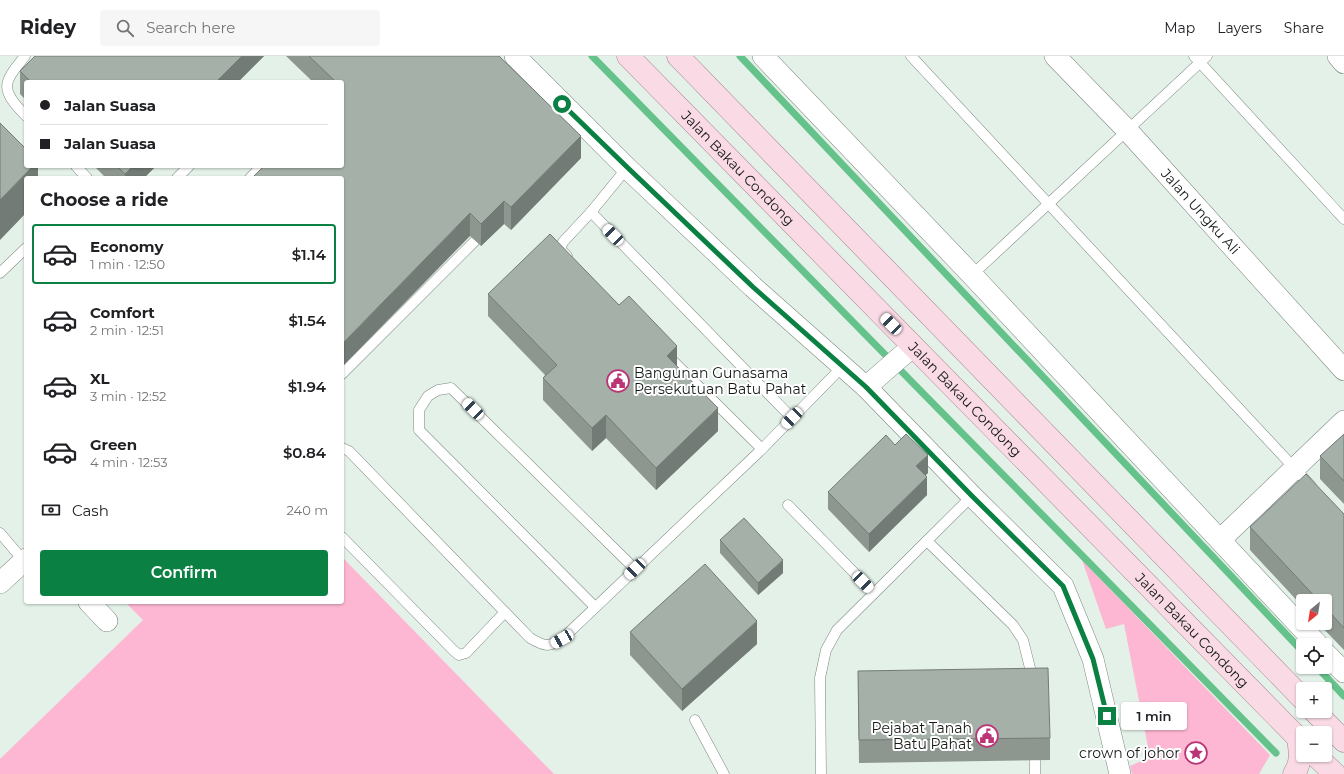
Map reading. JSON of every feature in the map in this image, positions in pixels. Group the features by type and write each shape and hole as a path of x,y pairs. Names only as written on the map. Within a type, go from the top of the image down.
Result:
{"main road":[{"name":"Jalan Bakau Condong","path":"628,56 906,352 1296,736"},
{"path":"678,56 1296,692"},
{"path":"1321,718 1344,742"},
{"path":"1294,774 1299,762"},
{"path":"1324,762 1336,771"}],"street":[{"path":"515,56 538,84 753,287 866,387 972,496 1063,586 1093,659 1120,774"},
{"path":"763,56 972,275 1311,638"},
{"name":"Jalan Ungku Ali","path":"1055,56 1127,130 1344,370"},
{"path":"1338,56 1344,63"},
{"path":"866,387 906,352"},
{"path":"1220,540 1344,421"},
{"path":"0,583 24,560"},
{"path":"91,604 107,621"},
{"path":"1332,660 1344,672"}],"lane":[{"path":"24,114 12,101 8,92 7,82 13,71 25,56"},
{"path":"911,56 1319,495"},
{"path":"972,275 1127,130 1200,58 1344,219"},
{"path":"78,168 85,176"},
{"path":"179,176 187,168"},
{"path":"252,176 258,168"},
{"path":"572,261 561,250 564,242 628,168"},
{"path":"591,212 792,418"},
{"path":"344,372 475,241"},
{"path":"0,274 24,250"},
{"path":"662,349 762,449"},
{"path":"344,449 349,451 530,638 542,645 552,645 562,639 762,449 843,366"},
{"path":"595,607 419,430 419,410 428,396 438,390 451,388 635,569"},
{"path":"821,774 820,678 826,650 837,630 972,496"},
{"path":"788,505 874,593"},
{"path":"0,533 24,558"},
{"path":"344,539 454,651 460,655 466,653 505,612"},
{"path":"927,541 1013,625 1023,640 1036,691"},
{"path":"695,720 724,774"},
{"path":"1034,774 1035,760"}],"shaded area":[{"path":"344,559 554,774 0,774 0,759 143,620 127,604 344,604"},
{"path":"1082,560 1270,755 1259,774 1132,774 1130,766 1150,757 1124,624 1106,629"}],"building":[{"path":"35,56 242,56 218,80 29,80 20,71"},
{"path":"309,56 499,56 581,136 511,207 504,201 481,224 470,213 344,342 344,176 254,176 262,168 344,168 344,80 334,80"},
{"path":"0,123 24,147 24,168 31,168 0,200"},
{"path":"119,168 131,168 125,174"},
{"path":"550,234 619,305 629,296 677,346 667,356 718,408 656,468 606,415 592,428 543,378 557,365 488,294"},
{"path":"906,434 928,455 916,466 927,477 869,534 828,492 886,435 895,445"},
{"path":"1344,434 1344,481 1320,456"},
{"path":"1306,474 1344,514 1344,628 1332,615 1332,594 1312,594 1250,527"},
{"path":"744,518 783,560 758,583 720,540"},
{"path":"705,564 757,621 682,689 630,632"},
{"path":"1048,668 1050,738 859,740 858,671"}],"waterway":[{"path":"592,56 1276,753"},
{"path":"740,56 1296,645"},
{"path":"1324,674 1344,696"}],"place":[{"name":"Bangunan Gunasama Persekutuan Batu Pahat","path":"618,381"},
{"name":"Pejabat Tanah Batu Pahat","path":"987,736"},
{"name":"crown of johor","path":"1196,753"}],"route":[{"path":"562,104 753,287 866,387 972,496 1063,586 1093,659 1107,716"}]}
